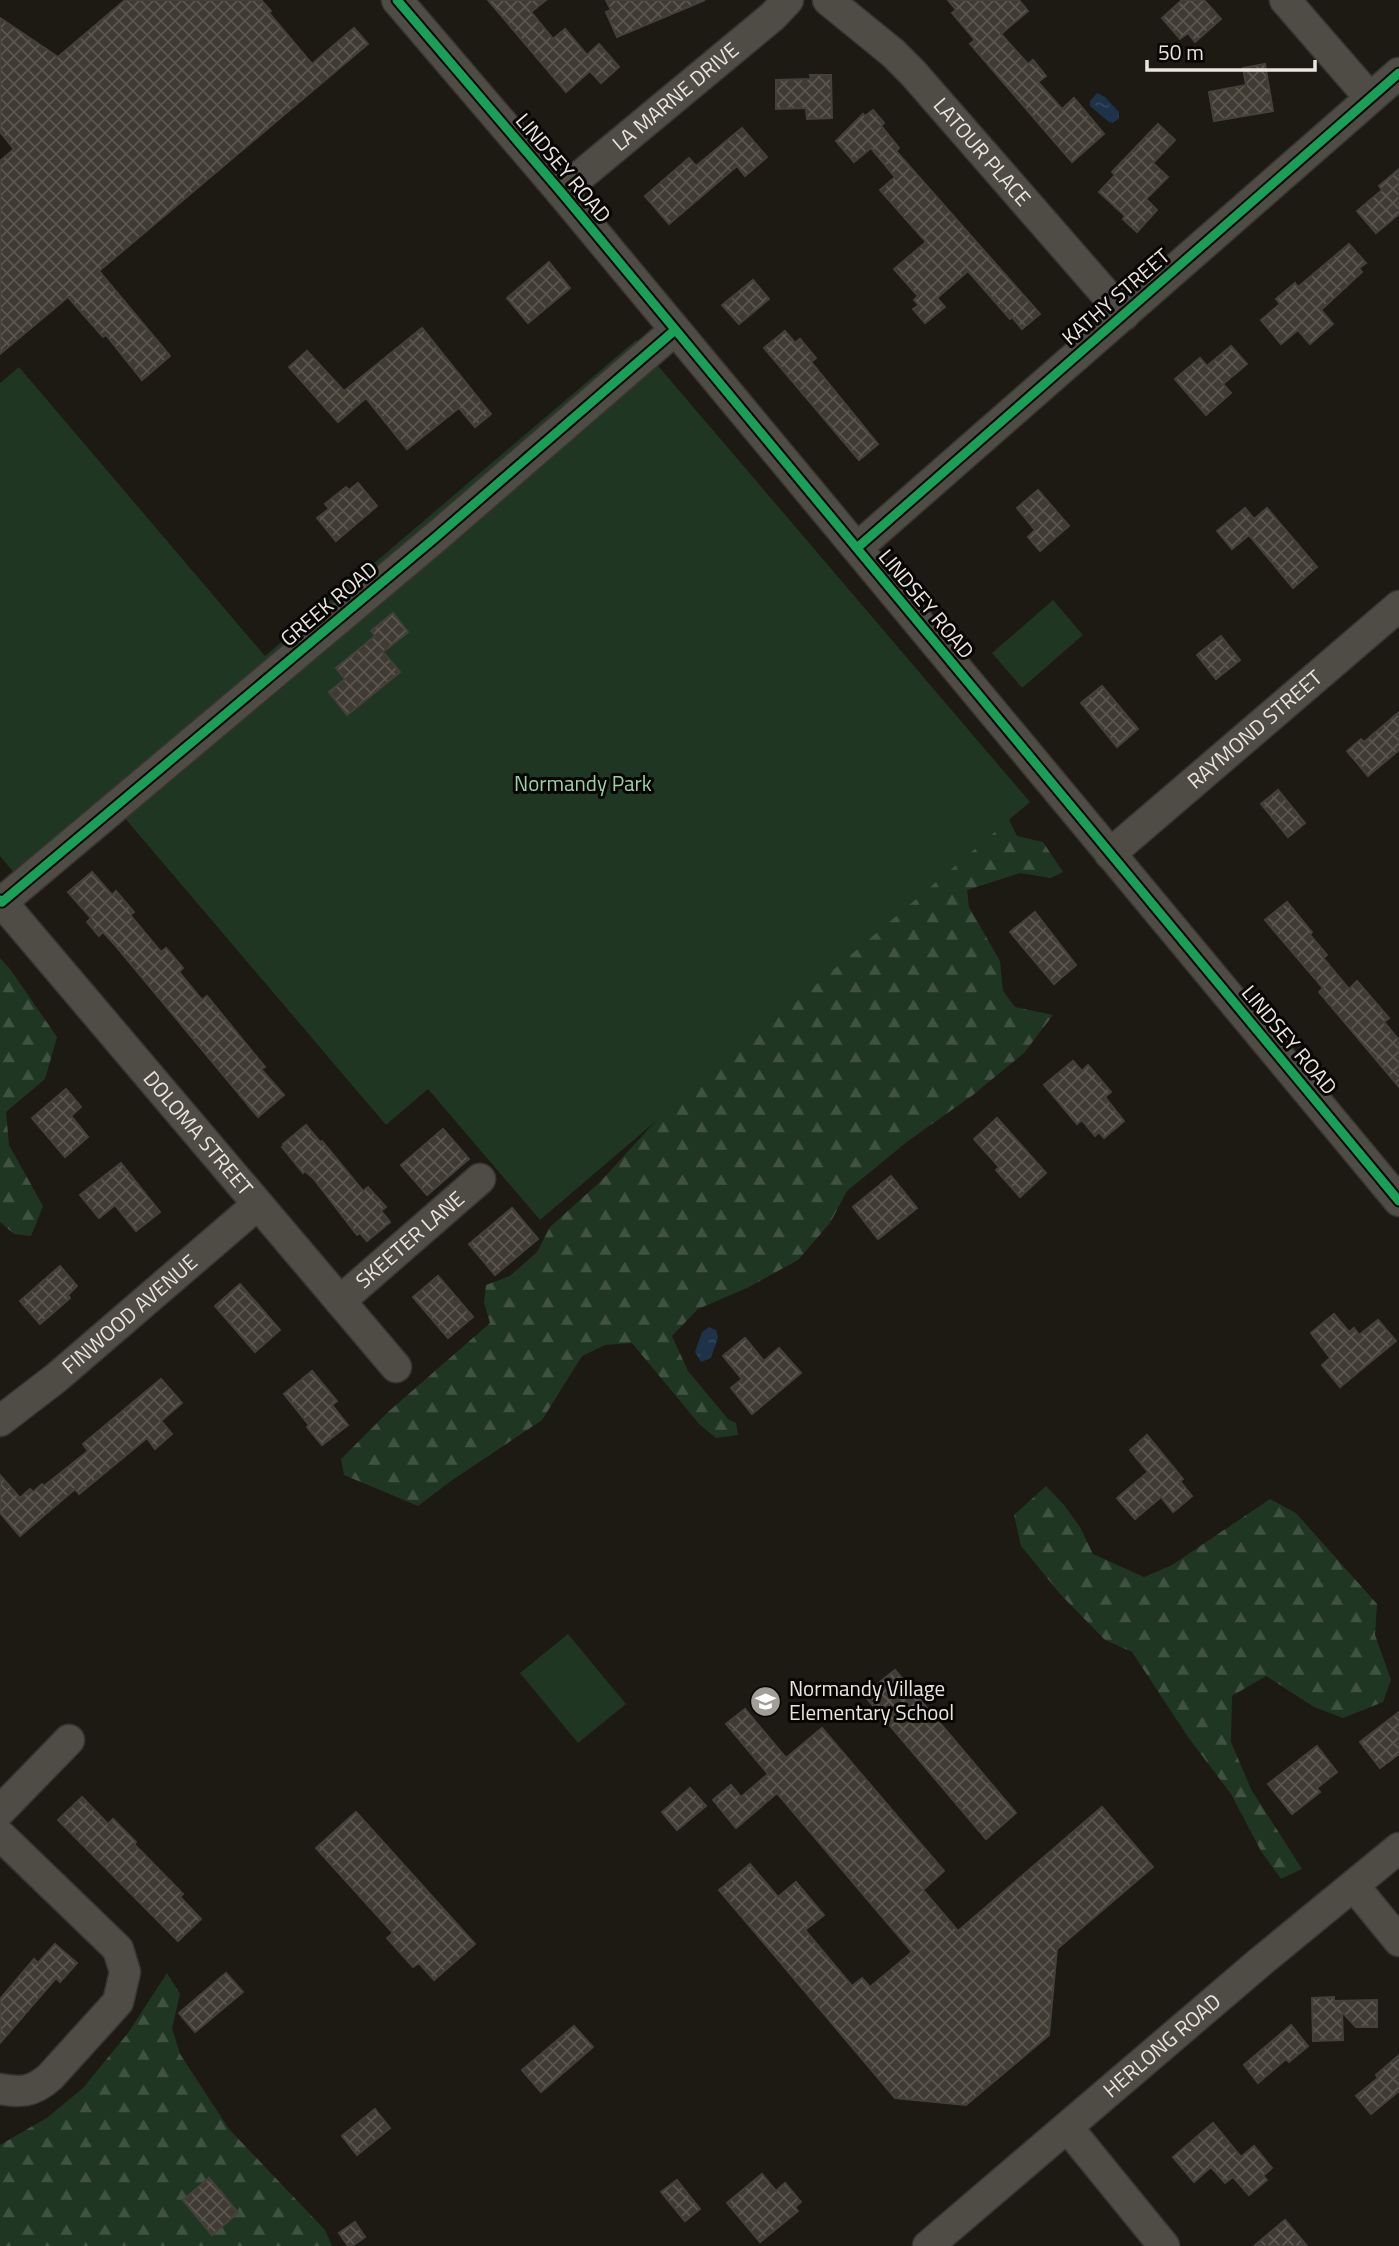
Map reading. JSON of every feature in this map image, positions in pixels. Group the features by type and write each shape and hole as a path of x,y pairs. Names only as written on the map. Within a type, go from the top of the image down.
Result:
{"street":[{"name":"LINDSEY ROAD","path":"397,0 561,192 1399,1200"},
{"name":"LA MARNE DRIVE","path":"561,192 773,16 788,0"},
{"name":"LATOUR PLACE","path":"828,0 874,36 913,73 1124,315"},
{"path":"1285,0 1370,98"},
{"name":"KATHY STREET","path":"857,548 1399,73"},
{"name":"GREEK ROAD","path":"1,901 436,537 676,330"},
{"name":"RAYMOND STREET","path":"1110,854 1399,606"},
{"name":"DOLOMA STREET","path":"1,901 396,1367"},
{"name":"SKEETER LANE","path":"340,1301 480,1179"},
{"name":"FINWOOD AVENUE","path":"0,1421 56,1378 257,1205"},
{"path":"0,1811 69,1740"},
{"path":"0,1835 118,1950 125,1972 118,2002 50,2077 38,2087 21,2093 0,2089"},
{"name":"HERLONG ROAD","path":"928,2246 1399,1848"},
{"path":"1354,1886 1399,1941"},
{"path":"1068,2128 1164,2246"}],"green space":[{"name":"Normandy Park","path":"636,340 1030,802 540,1220 428,1089 386,1125 106,796 15,874 0,856 0,383 19,367 265,656"},
{"path":"1053,600 1083,635 1022,688 992,653"},
{"path":"994,789 1017,836 1043,842 1063,872 1051,878 1020,873 967,890 969,907 1000,961 1003,991 1015,1007 1053,1015 1024,1053 847,1191 830,1223 798,1260 747,1288 698,1309 672,1336 688,1371 728,1419 736,1423 738,1435 716,1438 699,1424 632,1343 605,1345 582,1356 542,1420 418,1506 344,1475 341,1459 388,1412 490,1323 484,1302 486,1285 510,1276 537,1252 550,1227 601,1181 694,1079"},
{"path":"0,958 57,1037 45,1079 6,1112 9,1145 43,1206 31,1236 14,1234 0,1222"},
{"path":"1046,1486 1080,1527 1093,1554 1144,1577 1172,1565 1270,1499 1296,1513 1377,1604 1375,1635 1391,1680 1383,1702 1343,1718 1314,1707 1266,1676 1232,1696 1231,1742 1251,1789 1302,1869 1281,1879 1261,1851 1231,1794 1188,1737 1132,1652 1105,1640 1061,1595 1021,1546 1014,1515"},
{"path":"568,1634 626,1704 578,1743 520,1673"},
{"path":"167,1973 180,1994 172,2028 180,2054 229,2129 325,2230 332,2246 0,2246 0,2145 48,2117 83,2088 128,2033"}],"water":[{"path":"1097,93 1105,97 1119,112 1119,118 1113,123 1090,106 1090,101"},
{"path":"709,1327 716,1330 718,1337 711,1358 701,1362 695,1352 702,1332"}],"building":[{"path":"125,0 261,0 312,64 354,28 368,44 99,271 170,356 142,380 106,335 103,337 68,297 0,354 0,161 14,149 0,132 0,18 58,57"},
{"path":"488,0 546,0 531,12 553,39 565,29 587,55 599,44 619,67 601,83 590,71 566,92"},
{"path":"606,0 705,0 617,37 606,12 611,10"},
{"path":"948,0 1019,0 1028,11 1001,34 1028,64 1033,60 1046,76 1038,82 1062,109 1074,98 1104,134 1072,162 970,44 975,40 952,13 956,10"},
{"path":"1182,0 1204,0 1221,19 1195,42 1188,33 1180,39 1162,18"},
{"path":"1265,64 1273,111 1214,121 1209,92 1246,85 1243,68"},
{"path":"810,75 831,75 832,118 807,119 806,108 776,109 776,80 811,79"},
{"path":"873,110 884,123 881,126 899,148 896,151 1040,314 1022,329 968,271 937,298 945,307 925,323 913,309 919,305 914,300 918,296 894,269 926,242 880,190 895,177 871,148 854,162 836,141 863,114 865,116"},
{"path":"1158,124 1175,140 1153,163 1168,177 1146,199 1157,210 1137,232 1123,219 1125,216 1099,192 1115,175 1112,172"},
{"path":"742,128 767,157 745,176 737,166 669,224 645,196 689,158 696,166"},
{"path":"1399,169 1399,214 1376,233 1357,211 1382,190 1379,186"},
{"path":"1349,244 1366,263 1359,268 1362,272 1321,310 1333,324 1310,344 1298,330 1281,344 1261,320 1280,304 1276,299 1295,283 1298,287"},
{"path":"549,262 570,288 528,323 507,298"},
{"path":"753,280 769,299 739,324 722,305"},
{"path":"422,328 491,414 475,427 459,408 407,449 366,398 338,422 289,367 307,351 344,391"},
{"path":"785,331 795,343 800,339 816,358 811,362 878,444 859,460 764,348"},
{"path":"1231,346 1247,364 1223,384 1231,393 1206,415 1175,379 1200,358 1207,366"},
{"path":"358,483 377,506 336,541 317,518 329,509 325,504 346,487 349,490"},
{"path":"1038,490 1069,526 1040,551 1028,537 1035,530 1017,508"},
{"path":"1245,508 1254,519 1267,508 1317,567 1293,588 1249,535 1232,549 1217,531"},
{"path":"393,613 408,632 383,652 400,672 347,715 329,692 345,679 336,668 375,636 371,631"},
{"path":"1221,636 1240,660 1216,679 1197,655"},
{"path":"1102,686 1138,729 1117,747 1081,703"},
{"path":"1399,712 1399,750 1368,776 1347,751 1361,739 1364,742"},
{"path":"1278,790 1305,823 1288,837 1261,804"},
{"path":"92,872 112,895 116,891 134,912 130,915 161,952 166,948 183,968 179,972 202,1000 207,996 265,1067 261,1069 284,1095 258,1117 115,945 103,932 99,936 87,922 91,918 68,892"},
{"path":"1287,902 1327,955 1323,958 1349,989 1357,981 1389,1018 1384,1022 1399,1040 1399,1087 1319,992 1323,988 1265,920"},
{"path":"1035,912 1076,965 1054,984 1010,932"},
{"path":"1073,1061 1082,1071 1088,1065 1111,1092 1105,1097 1124,1121 1104,1138 1099,1132 1095,1136 1082,1120 1077,1124 1044,1085"},
{"path":"66,1089 81,1107 71,1116 88,1137 65,1157 32,1118"},
{"path":"997,1118 1046,1173 1020,1197 996,1170 999,1167 974,1139"},
{"path":"306,1125 363,1191 368,1187 386,1207 381,1211 390,1222 367,1241 360,1233 357,1235 313,1178 305,1171 303,1173 282,1147"},
{"path":"443,1129 469,1159 427,1195 401,1165"},
{"path":"121,1163 160,1212 136,1231 115,1205 99,1218 80,1195"},
{"path":"891,1176 917,1208 878,1239 853,1207"},
{"path":"512,1208 538,1239 495,1275 469,1244"},
{"path":"60,1266 77,1286 68,1295 70,1298 40,1324 20,1301"},
{"path":"438,1276 473,1317 448,1338 413,1297"},
{"path":"240,1284 280,1330 255,1352 215,1306"},
{"path":"1334,1314 1349,1332 1354,1328 1359,1335 1378,1320 1396,1341 1340,1387 1322,1365 1330,1358 1311,1333"},
{"path":"745,1338 764,1361 779,1348 801,1373 752,1414 731,1388 742,1379 723,1356"},
{"path":"312,1371 337,1401 332,1405 348,1425 322,1445 284,1394"},
{"path":"161,1379 182,1403 161,1421 172,1434 155,1449 147,1438 79,1494 75,1489 20,1536 0,1513 0,1475 20,1498 30,1489 33,1492 42,1484 44,1486 88,1451 83,1444"},
{"path":"1147,1435 1183,1479 1180,1481 1192,1496 1173,1512 1161,1497 1135,1519 1117,1498 1148,1472 1130,1450"},
{"path":"895,1670 1016,1813 986,1839 864,1695"},
{"path":"745,1709 786,1758 822,1728 944,1871 923,1890 958,1931 1102,1807 1153,1867 1057,1949 1049,2035 966,2105 895,2098 719,1890 750,1864 778,1897 796,1882 824,1915 805,1930 852,1986 862,1978 870,1987 912,1952 777,1793 736,1828 713,1800 731,1785 741,1797 768,1774 726,1724"},
{"path":"1399,1712 1399,1754 1380,1768 1360,1742"},
{"path":"1317,1746 1337,1772 1317,1788 1320,1792 1292,1814 1268,1784"},
{"path":"690,1788 706,1806 677,1830 662,1812"},
{"path":"82,1797 108,1824 113,1819 136,1842 134,1844 183,1894 180,1897 201,1919 178,1941 58,1820"},
{"path":"356,1812 475,1944 434,1980 419,1963 413,1967 387,1938 393,1933 316,1848"},
{"path":"55,1944 77,1963 60,1982 56,1978 0,2043 0,1999 34,1959 38,1963"},
{"path":"226,1973 243,1992 195,2032 179,2013"},
{"path":"1334,1997 1334,2001 1377,2000 1377,2027 1356,2027 1342,2012 1343,2040 1313,2041 1312,1998"},
{"path":"1291,2025 1308,2046 1289,2062 1286,2059 1258,2083 1244,2065"},
{"path":"574,2026 593,2047 541,2092 522,2070"},
{"path":"1399,2055 1399,2091 1371,2114 1356,2096 1378,2078 1376,2075"},
{"path":"375,2109 390,2128 357,2155 342,2136"},
{"path":"1213,2123 1241,2157 1254,2146 1272,2168 1263,2176 1267,2180 1249,2195 1233,2177 1225,2183 1211,2167 1194,2182 1173,2157"},
{"path":"762,2174 776,2191 785,2183 801,2202 795,2207 798,2211 760,2242 727,2203"},
{"path":"209,2178 238,2213 212,2235 183,2200"},
{"path":"677,2180 700,2209 685,2221 661,2192"},
{"path":"1285,2220 1307,2246 1254,2246"},
{"path":"355,2222 365,2237 348,2246 339,2233"}],"cycle path":[{"path":"397,0 561,192 1399,1201"},
{"path":"857,548 1399,73"},
{"path":"0,900 2,902 436,537 675,330"}],"place":[{"name":"Normandy Village Elementary School","path":"766,1701"}]}
